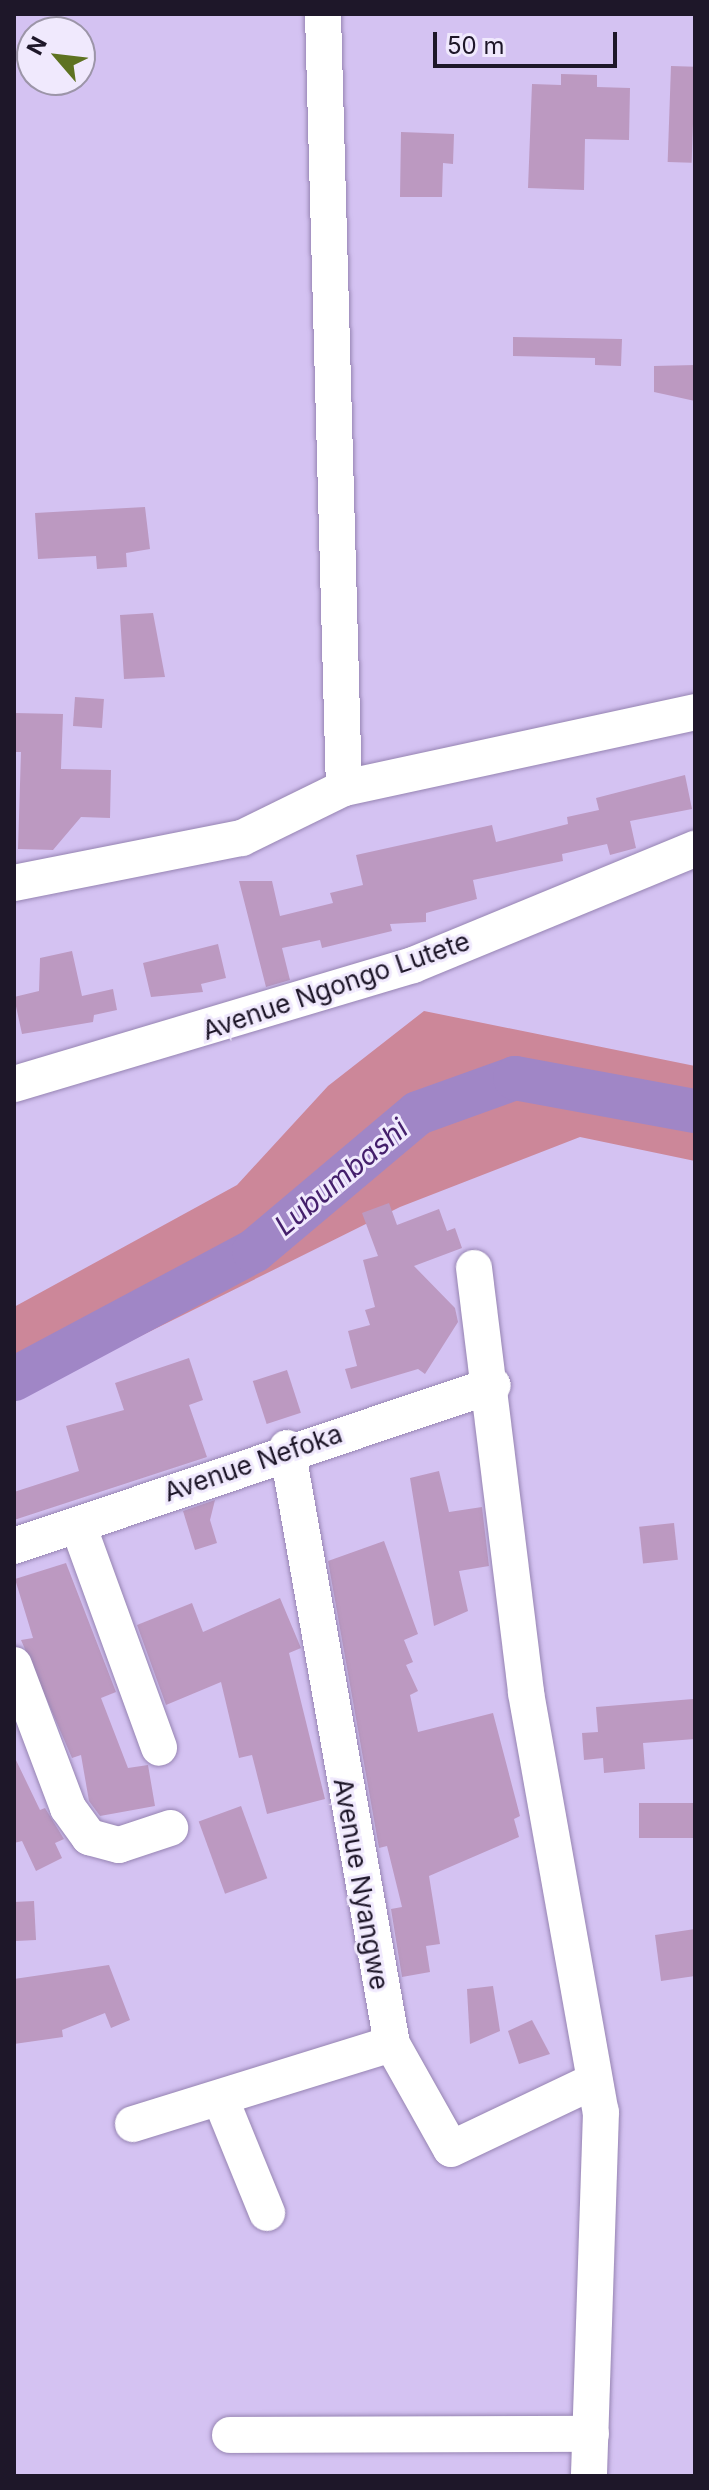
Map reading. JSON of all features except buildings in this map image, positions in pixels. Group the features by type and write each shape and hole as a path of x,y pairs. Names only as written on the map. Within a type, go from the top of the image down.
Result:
{"street":[{"path":"323,14 344,788"},
{"path":"14,883 242,838 344,788 695,712"},
{"name":"Avenue Ngongo Lutete","path":"14,1084 413,965 695,849"},
{"path":"474,1268 493,1385 526,1693 592,2082 601,2112 589,2476"},
{"name":"Avenue Nefoka","path":"14,1546 287,1448 493,1385"},
{"name":"Avenue Nyangwe","path":"287,1448 392,2044 451,2149 592,2082"},
{"path":"78,1525 159,1748"},
{"path":"14,1665 68,1808 89,1837 119,1845 170,1828"},
{"path":"133,2124 221,2100 392,2044"},
{"path":"221,2100 267,2213"},
{"path":"230,2435 591,2434"}],"shaded area":[{"path":"424,1011 695,1066 695,1161 580,1137 400,1207 14,1399 14,1307 237,1185 328,1086"}],"waterway":[{"name":"Lubumbashi","path":"14,1379 254,1251 418,1113 515,1078 695,1111"}]}
